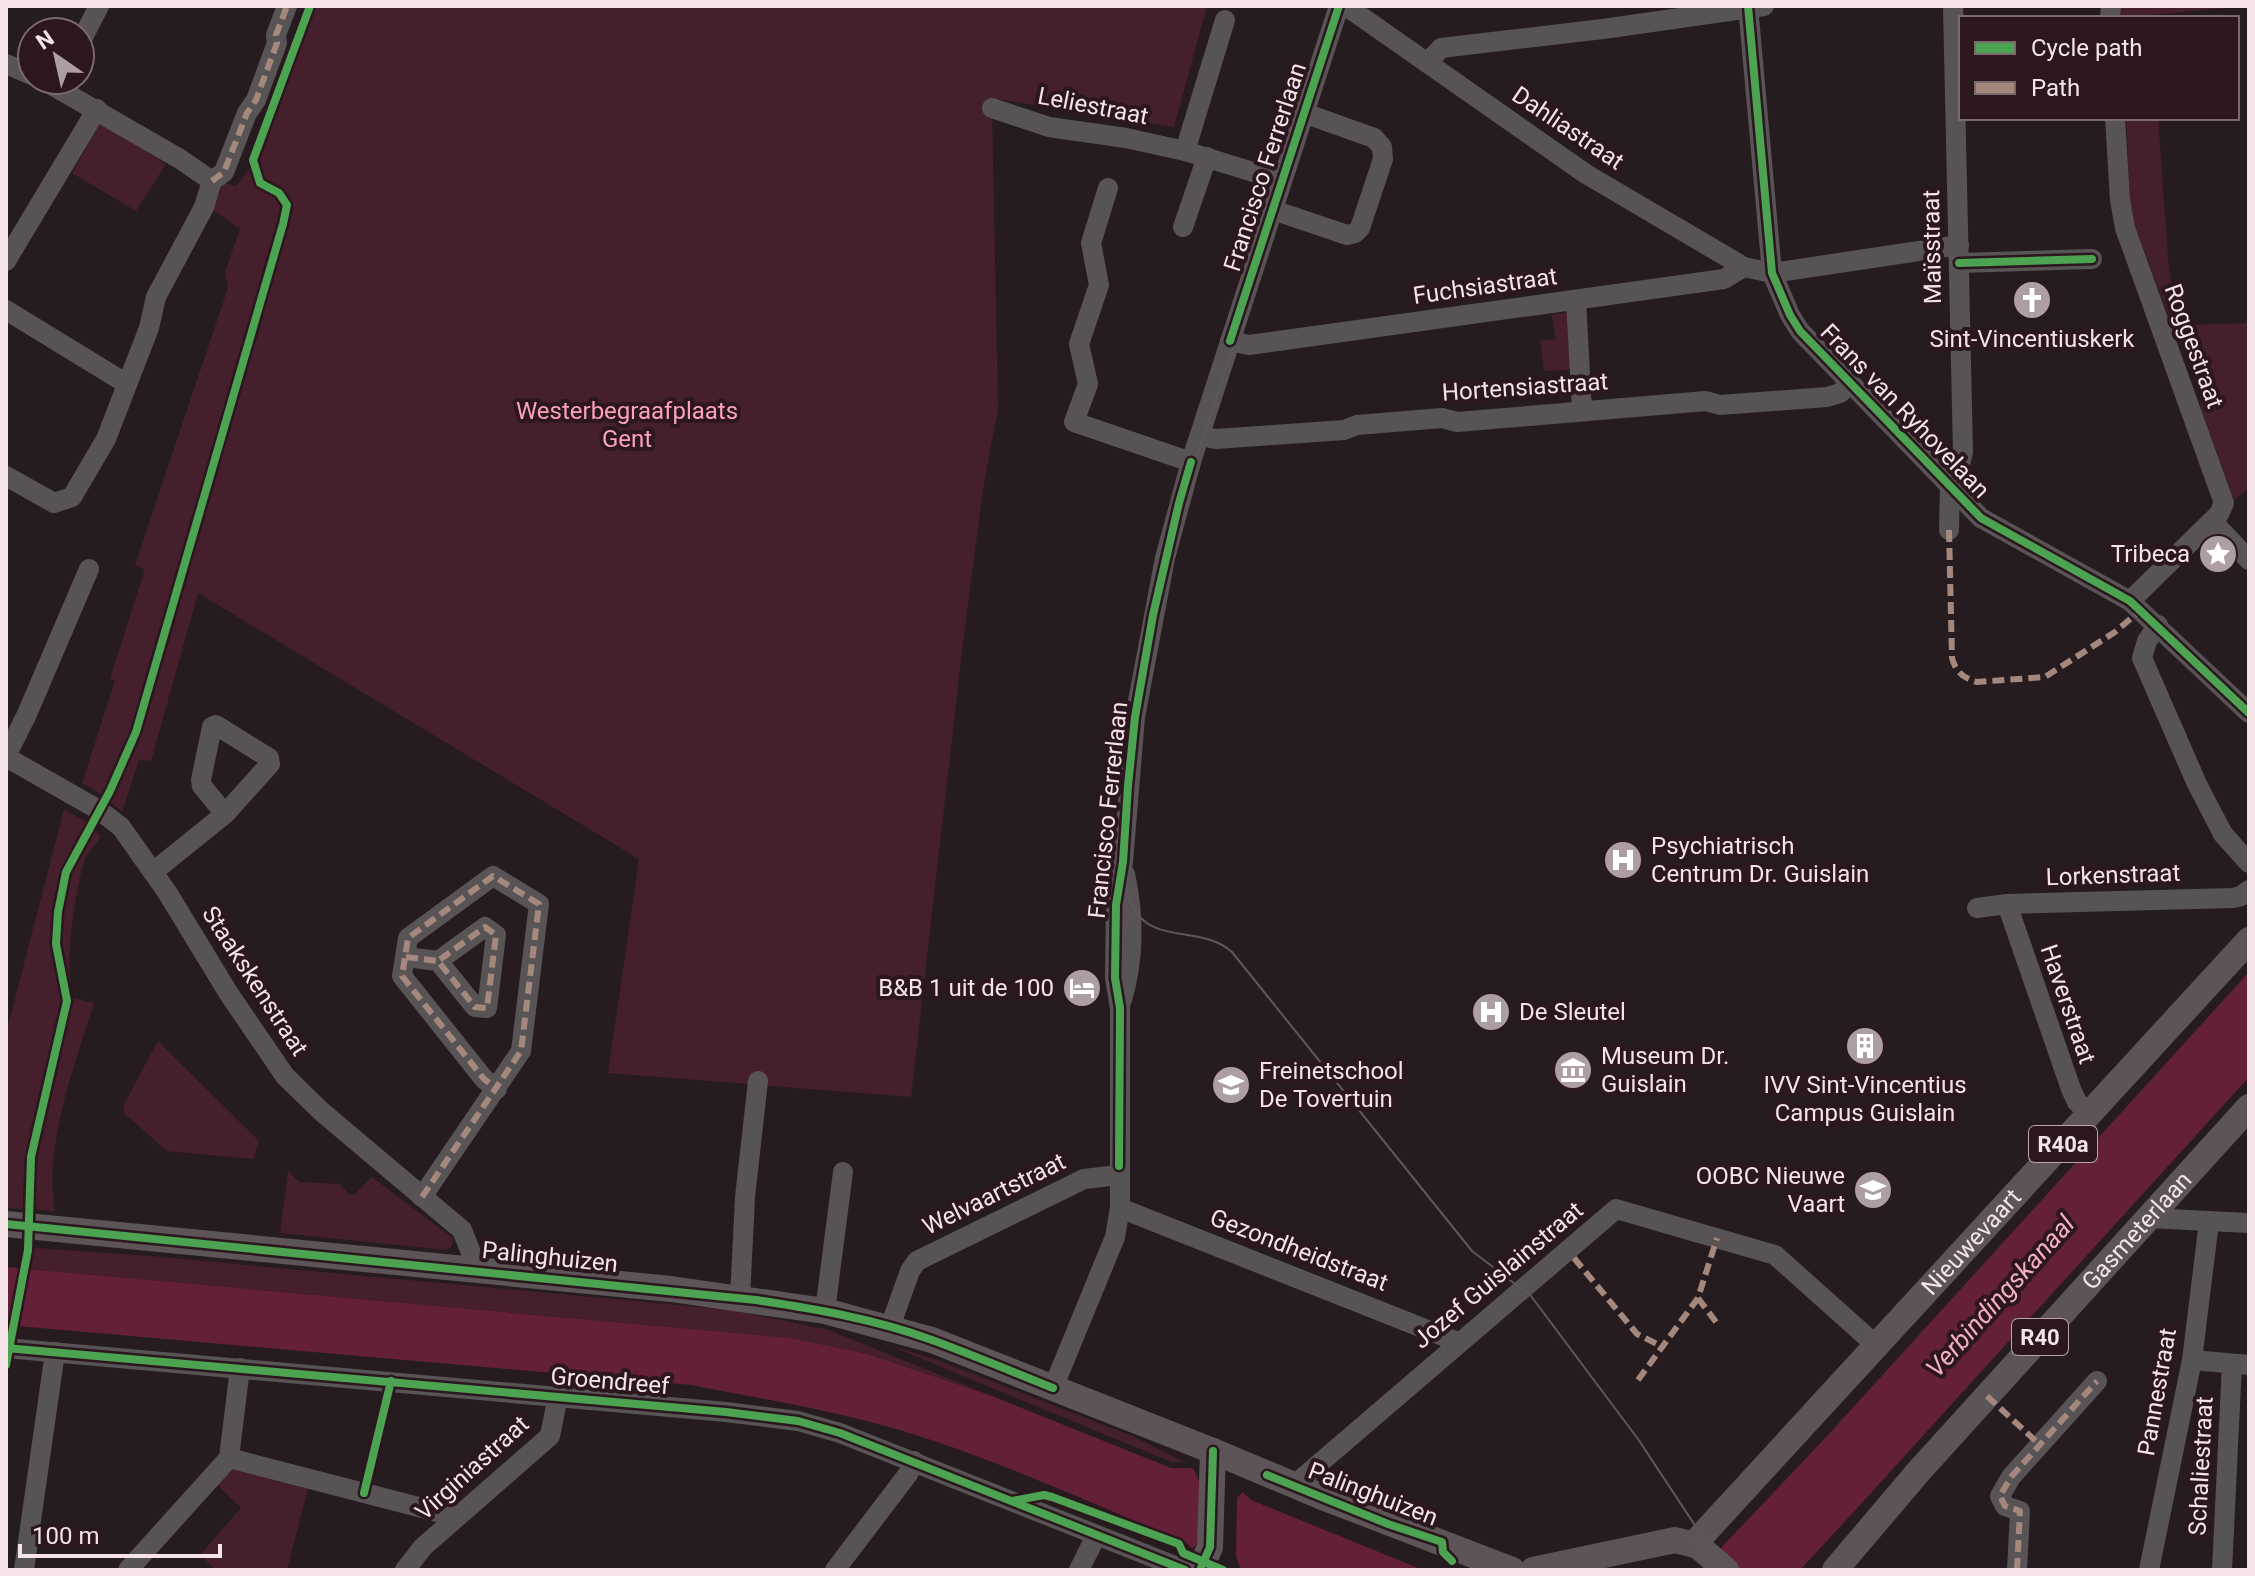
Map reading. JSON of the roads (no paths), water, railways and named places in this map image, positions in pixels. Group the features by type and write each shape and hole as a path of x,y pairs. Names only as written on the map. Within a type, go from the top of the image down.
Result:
{"main road":[{"name":"Nieuwevaart","path":"1710,1556 1878,1347 2249,940"},
{"name":"Gasmeterlaan","path":"1835,1570 1919,1471 2148,1218 2239,1130 2249,1107"},
{"name":"Palinghuizen","path":"18,1226 478,1270 740,1298 825,1311 932,1340 1053,1388 1218,1463 1293,1486 1512,1570"},
{"path":"1205,1568 1218,1463"},
{"path":"1533,1570 1664,1541 1683,1541 1710,1556"}],"street":[{"path":"6,476 54,503 72,497 106,439 149,328 156,297 204,207 212,181 224,172 247,113 256,100 287,6"},
{"name":"Francisco Ferrerlaan","path":"1053,1388 1115,1237 1120,1208 1120,1008 1115,978 1116,905 1142,679 1165,558 1191,462 1339,6"},
{"name":"Dahliastraat","path":"1346,6 1586,174 1744,267 1772,273"},
{"name":"Maïsstraat","path":"1949,530 1950,484 1963,452 1953,6"},
{"path":"1427,63 1441,48 1754,7"},
{"name":"Frans van Ryhovelaan","path":"1754,7 1772,273 1800,331 1981,518 2130,601 2249,713"},
{"path":"1185,151 1225,20"},
{"path":"76,96 212,181"},
{"name":"Leliestraat","path":"992,108 1049,127 1126,138 1185,151 1282,181"},
{"path":"6,261 97,109"},
{"path":"1273,210 1347,235 1355,233 1360,228 1383,159 1382,147 1374,138 1304,113"},
{"name":"Roggestraat","path":"2115,120 2120,200 2129,241 2224,503 2212,521"},
{"path":"1183,227 1207,157"},
{"path":"1108,188 1091,243 1099,285 1079,344 1088,384 1074,422 1191,462"},
{"path":"1772,273 1959,254 2092,259"},
{"name":"Fuchsiastraat","path":"1230,341 1249,345 1724,279 1744,267"},
{"path":"1576,300 1582,411"},
{"path":"6,310 127,384"},
{"name":"Hortensiastraat","path":"1200,436 1216,439 1344,430 1357,425 1442,418 1457,422 1706,401 1720,405 1827,397 1840,393 1850,384"},
{"path":"2130,601 2212,521 2249,560"},
{"path":"6,756 89,569"},
{"path":"2158,625 2147,641 2142,658 2216,821 2223,834 2249,863"},
{"name":"Staakskenstraat","path":"6,756 99,810 121,827 285,1076 322,1112 462,1230 478,1270"},
{"path":"153,872 225,814"},
{"path":"422,1197 497,1089 521,1051 539,904 493,876 408,938 402,976 484,1079 497,1089"},
{"name":"Lorkenstraat","path":"1977,908 2007,904 2233,898 2249,890"},
{"name":"Haverstraat","path":"2007,904 2071,1089 2077,1102 2090,1115"},
{"path":"406,957 438,961"},
{"path":"740,1298 745,1197 758,1081"},
{"path":"825,1311 843,1172"},
{"name":"Welvaartstraat","path":"890,1327 910,1271 917,1261 1084,1179 1119,1175"},
{"name":"Gezondheidstraat","path":"1120,1208 1458,1342"},
{"name":"Jozef Guislainstraat","path":"1293,1486 1616,1209 1775,1255 1878,1347"},
{"path":"2148,1218 2249,1223"},
{"name":"Pannestraat","path":"2149,1570 2192,1360 2209,1222"},
{"name":"Groendreef","path":"6,1348 558,1396 798,1421 914,1461 1096,1536 1205,1568"},
{"path":"24,1570 55,1352"},
{"path":"2192,1360 2241,1364"},
{"name":"Schaliestraat","path":"2222,1570 2241,1364"},
{"path":"128,1570 229,1458 240,1368"},
{"path":"2017,1570 2020,1511 2005,1506 2000,1496 2011,1477 2097,1381"},
{"name":"Virginiastraat","path":"405,1570 423,1547 550,1436 558,1396"},
{"path":"229,1458 457,1517"},
{"path":"835,1570 908,1474 914,1461"},
{"path":"1079,1570 1096,1536"}],"water":[{"name":"Verbindingskanaal","path":"2249,972 2249,1077 1861,1504 1800,1570 1700,1570 1828,1435"},
{"path":"6,1267 791,1338 868,1354 992,1396 1171,1468 1192,1468 1240,1490 1251,1500 1423,1570 1235,1570 1196,1552 1184,1541 941,1443 853,1417 691,1385 6,1325"}],"tram line":[{"path":"1342,6 1190,479 1167,563 1137,731 1125,853 1128,895 1141,918 1152,926 1206,939 1232,952 1472,1251 1531,1296 1638,1439 1702,1536 1735,1570"},
{"path":"1696,1542 1715,1570"}],"place":[{"name":"Sint-Vincentiuskerk","path":"2032,300"},
{"name":"Tribeca","path":"2218,554"},
{"name":"Psychiatrisch Centrum Dr. Guislain","path":"1623,860"},
{"name":"B&B 1 uit de 100","path":"1082,988"},
{"name":"De Sleutel","path":"1491,1012"},
{"name":"IVV Sint-Vincentius Campus Guislain","path":"1865,1046"},
{"name":"Museum Dr. Guislain","path":"1573,1070"},
{"name":"Freinetschool De Tovertuin","path":"1231,1085"},
{"name":"OOBC Nieuwe Vaart","path":"1873,1190"}],"park label":[{"name":"Westerbegraafplaats Gent","path":"627,425"}]}
